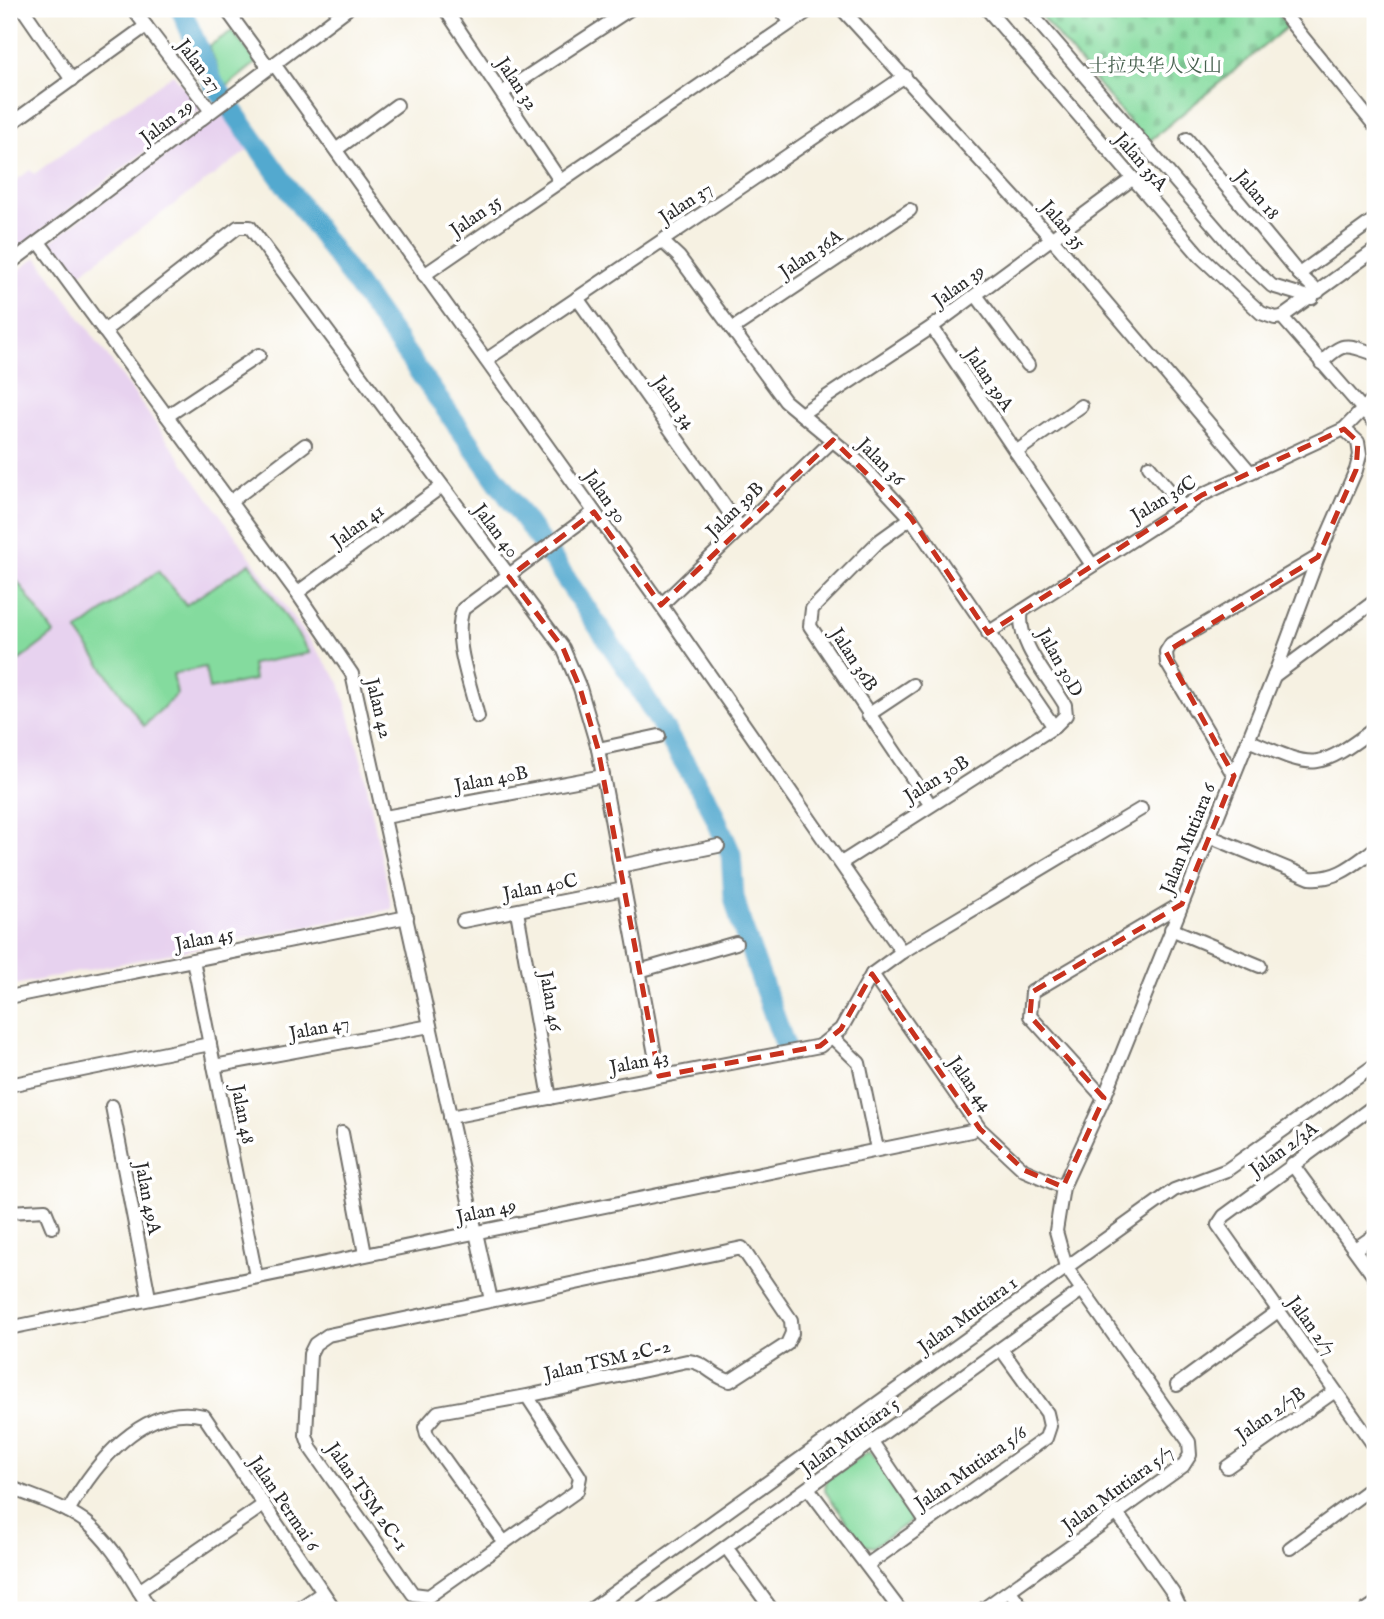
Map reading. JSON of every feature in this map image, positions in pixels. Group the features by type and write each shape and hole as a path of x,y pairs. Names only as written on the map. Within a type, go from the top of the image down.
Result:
{"street":[{"path":"23,9 72,80"},
{"name":"Jalan 27","path":"132,9 211,111"},
{"name":"Jalan 30","path":"226,9 337,149 424,275 662,605 902,953"},
{"name":"Jalan 29","path":"9,264 347,9"},
{"name":"Jalan 32","path":"444,9 559,179"},
{"path":"502,93 630,9"},
{"path":"780,9 791,22"},
{"name":"Jalan 35","path":"424,275 559,179 811,9"},
{"name":"Jalan 35","path":"842,9 1054,240 1250,472"},
{"name":"Jalan 35A","path":"987,9 1200,257 1268,317 1282,317"},
{"name":"Jalan 35A","path":"1027,9 1241,257 1272,286 1315,295"},
{"path":"1280,9 1375,126"},
{"path":"9,125 146,26"},
{"name":"Jalan 37","path":"486,360 905,76"},
{"path":"337,149 397,105"},
{"name":"Jalan 18","path":"1187,139 1315,295"},
{"name":"Jalan 39","path":"801,414 932,327 1054,240 1132,179"},
{"name":"Jalan 36A","path":"732,329 910,210"},
{"path":"1299,274 1375,219"},
{"name":"Jalan 40","path":"104,331 239,227 250,227 563,648 580,688 598,749 659,1076"},
{"name":"Jalan 36","path":"662,241 679,257 785,401 861,464 911,518 1054,727"},
{"name":"Jalan 42","path":"39,242 297,593 352,674 477,1231"},
{"path":"1375,250 1282,317 1375,423"},
{"path":"976,295 1028,365"},
{"name":"Jalan 34","path":"577,298 741,529"},
{"name":"Jalan 39A","path":"932,327 1092,565"},
{"path":"1321,363 1340,346 1349,345 1375,354"},
{"path":"166,416 259,355"},
{"name":"Jalan 36C","path":"988,633 1183,508 1250,472 1344,429 1375,397"},
{"path":"1016,452 1081,406"},
{"name":"Jalan Mutiara 6","path":"1066,1267 1060,1255 1056,1231 1063,1187 1104,1098 1274,676 1318,558 1356,470 1360,455 1353,434 1344,429"},
{"name":"Jalan 39B","path":"662,605 833,440"},
{"path":"230,502 305,445"},
{"path":"1149,466 1183,508"},
{"name":"Jalan 41","path":"297,593 441,487"},
{"path":"478,717 458,621 463,609 594,512"},
{"name":"Jalan 36B","path":"911,518 879,541 812,609 810,626 930,804"},
{"path":"1234,776 1167,663 1166,652 1171,645 1318,558"},
{"path":"1274,676 1375,601"},
{"name":"Jalan 30D","path":"1022,611 1020,621 1023,635 1065,705 1066,715 1054,727"},
{"path":"868,715 913,685"},
{"name":"Jalan 30B","path":"841,863 1054,727"},
{"path":"1248,740 1299,763 1315,763 1334,758 1375,728"},
{"path":"598,749 659,736"},
{"name":"Jalan 40B","path":"385,817 603,776"},
{"path":"877,1149 859,1063 833,1038 872,974 902,953 1141,809"},
{"path":"1209,835 1310,878 1325,879 1338,875 1375,849"},
{"path":"620,866 718,846"},
{"name":"Jalan 40C","path":"463,921 624,889"},
{"path":"1104,1098 1030,1016 1032,992 1182,904"},
{"name":"Jalan 46","path":"517,911 550,1098"},
{"name":"Jalan 45","path":"9,997 408,917"},
{"path":"1171,929 1260,966"},
{"path":"639,971 736,943"},
{"name":"Jalan 48","path":"193,960 256,1276"},
{"name":"Jalan 44","path":"872,974 979,1129 1024,1170 1063,1187"},
{"name":"Jalan 47","path":"214,1066 430,1026"},
{"name":"Jalan 43","path":"450,1117 820,1046 833,1038"},
{"path":"9,1085 210,1044"},
{"name":"Jalan Mutiara 1","path":"590,1610 1174,1190 1227,1170 1375,1065"},
{"name":"Jalan 2/3A","path":"1218,1225 1224,1216 1292,1164 1375,1105"},
{"name":"Jalan 49A","path":"112,1106 149,1297"},
{"name":"Jalan 49","path":"9,1328 149,1297 971,1131"},
{"path":"342,1133 365,1254"},
{"path":"1292,1164 1375,1278"},
{"path":"9,1212 45,1210 52,1227"},
{"name":"Jalan 2/7","path":"1218,1225 1375,1447"},
{"path":"477,1231 491,1300"},
{"path":"1355,1249 1375,1236"},
{"name":"Jalan TSM 2C-1","path":"527,1396 580,1477 581,1484 577,1491 429,1596 413,1594 311,1449 305,1420 310,1354 315,1344 328,1335 742,1248 791,1320"},
{"name":"Jalan Mutiara 5/7","path":"982,1610 1184,1466 1189,1458 1191,1445 1066,1267"},
{"name":"Jalan Mutiara 5","path":"638,1610 1082,1290"},
{"path":"1177,1385 1278,1311"},
{"name":"Jalan TSM 2C-2","path":"503,1541 427,1436 425,1427 438,1412 527,1396 687,1361 696,1361 730,1381 787,1344 792,1334 791,1320"},
{"name":"Jalan Mutiara 5/6","path":"867,1565 1046,1438 1050,1426 1047,1413 1001,1349"},
{"name":"Jalan 2/7B","path":"1227,1467 1335,1391"},
{"name":"Jalan Permai 6","path":"68,1511 86,1478 113,1448 144,1427 179,1412 204,1416 262,1506 335,1610"},
{"path":"872,1442 926,1521"},
{"path":"1290,1548 1375,1485"},
{"path":"9,1487 68,1511 100,1536 151,1610"},
{"path":"808,1488 900,1610"},
{"path":"139,1591 262,1506"},
{"path":"1116,1513 1173,1593 1181,1609"},
{"path":"726,1546 772,1610"},
{"path":"1010,1591 1024,1610"},
{"path":"297,1610 322,1593"},
{"path":"1366,1610 1375,1604"}],"highlighted area":[{"path":"1344,429 1358,442 1356,470 1318,557 1166,652 1234,776 1182,904 1032,992 1030,1016 1104,1098 1063,1187 1024,1170 980,1129 872,974 841,1029 820,1046 659,1076 598,749 580,688 563,648 509,577 594,512 661,605 833,440 911,518 988,633 1202,495"}],"shaded area":[{"path":"173,74 201,109 9,255 9,186 30,170 34,174"},
{"path":"227,109 255,145 72,279 46,245"},
{"path":"37,257 340,683 362,762 392,909 9,986 9,277"}],"green space":[{"name":"士拉央华人义山","path":"1035,9 1273,9 1288,26 1147,143"},
{"path":"232,31 257,62 225,88 209,46"},
{"path":"250,563 310,653 252,664 254,680 209,689 205,667 173,674 177,694 144,726 77,631 158,571 186,605"},
{"path":"9,569 54,634 9,668"},
{"path":"870,1451 917,1516 873,1547 863,1545 825,1491 826,1480"}],"waterway":[{"path":"181,9 214,85 225,99"},
{"path":"227,103 545,548"},
{"path":"547,551 632,676 710,805 731,854 734,897 741,923 784,1043"}]}
